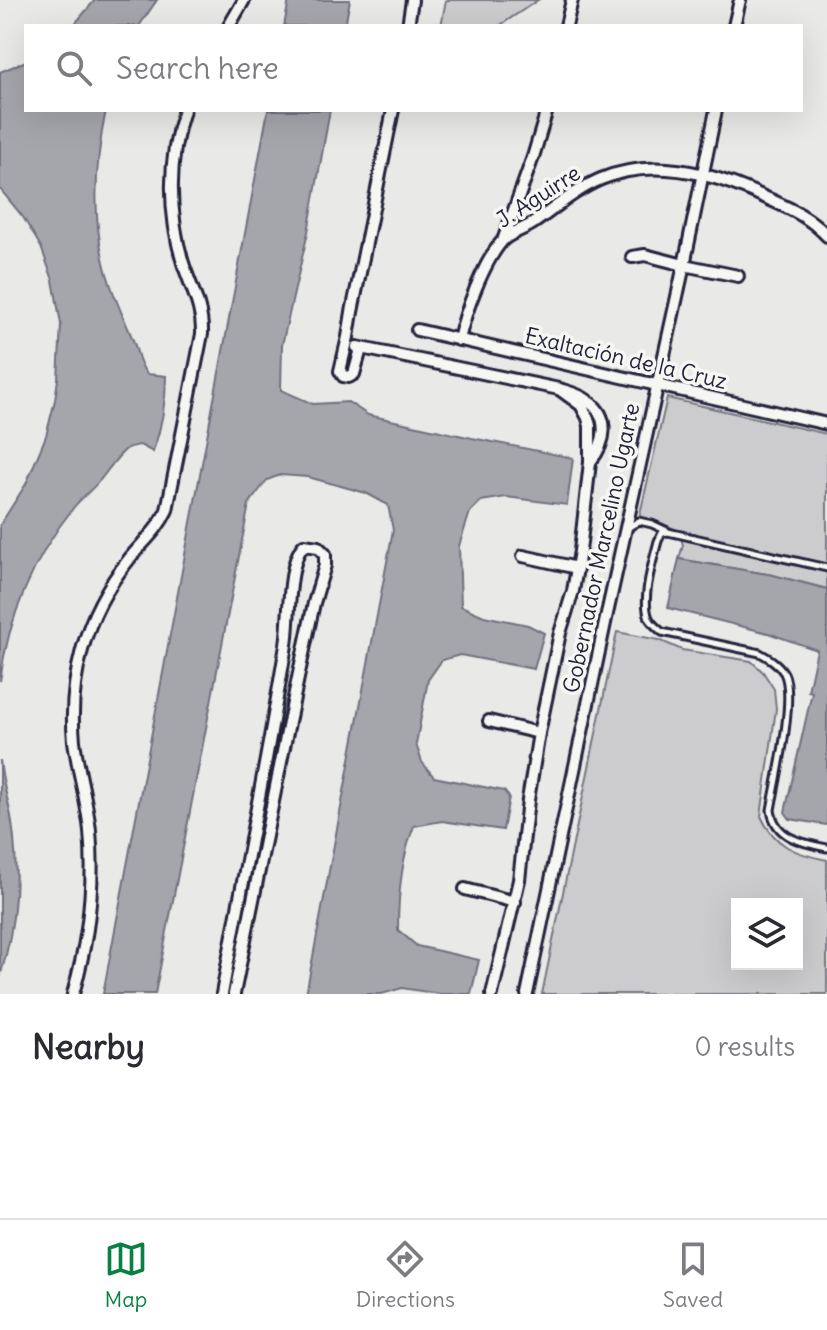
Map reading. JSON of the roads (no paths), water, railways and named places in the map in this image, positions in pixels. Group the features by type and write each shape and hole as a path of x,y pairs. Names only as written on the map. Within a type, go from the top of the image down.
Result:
{"street":[{"path":"230,24 244,0"},
{"path":"408,24 412,0"},
{"path":"566,24 572,0"},
{"path":"734,24 740,0"},
{"path":"73,994 87,931 91,861 88,813 75,743 75,684 83,647 98,607 120,570 159,526 167,510 202,334 201,312 183,260 172,201 174,153 184,112"},
{"path":"361,349 354,374 343,376 340,371 393,112"},
{"path":"504,238 546,112"},
{"name":"Gobernador Marcelino Ugarte","path":"527,994 716,112"},
{"name":"J. Aguirre","path":"459,340 464,318 482,275 504,238 532,224 601,179 628,171 645,169 702,173 741,186 805,216 827,236"},
{"path":"632,257 645,255 738,276"},
{"name":"Exaltación de la Cruz","path":"417,330 827,424"},
{"path":"348,337 354,346 361,349 577,394 591,402 603,424 600,451 590,462 573,591 560,633 539,733 515,902 492,994"},
{"path":"222,994 288,634 293,567 297,552 304,545 318,547 325,554 325,565 285,739 234,994"},
{"path":"523,556 577,568"},
{"path":"489,721 539,733"},
{"path":"271,736 285,739"},
{"path":"465,889 515,902"},
{"path":"234,932 246,936"}],"lane":[{"path":"625,531 639,521 668,532 827,568"},
{"path":"668,532 659,536 646,603 648,615 662,632 760,653 783,672 788,685 787,705 772,820 786,836 827,848"}]}
